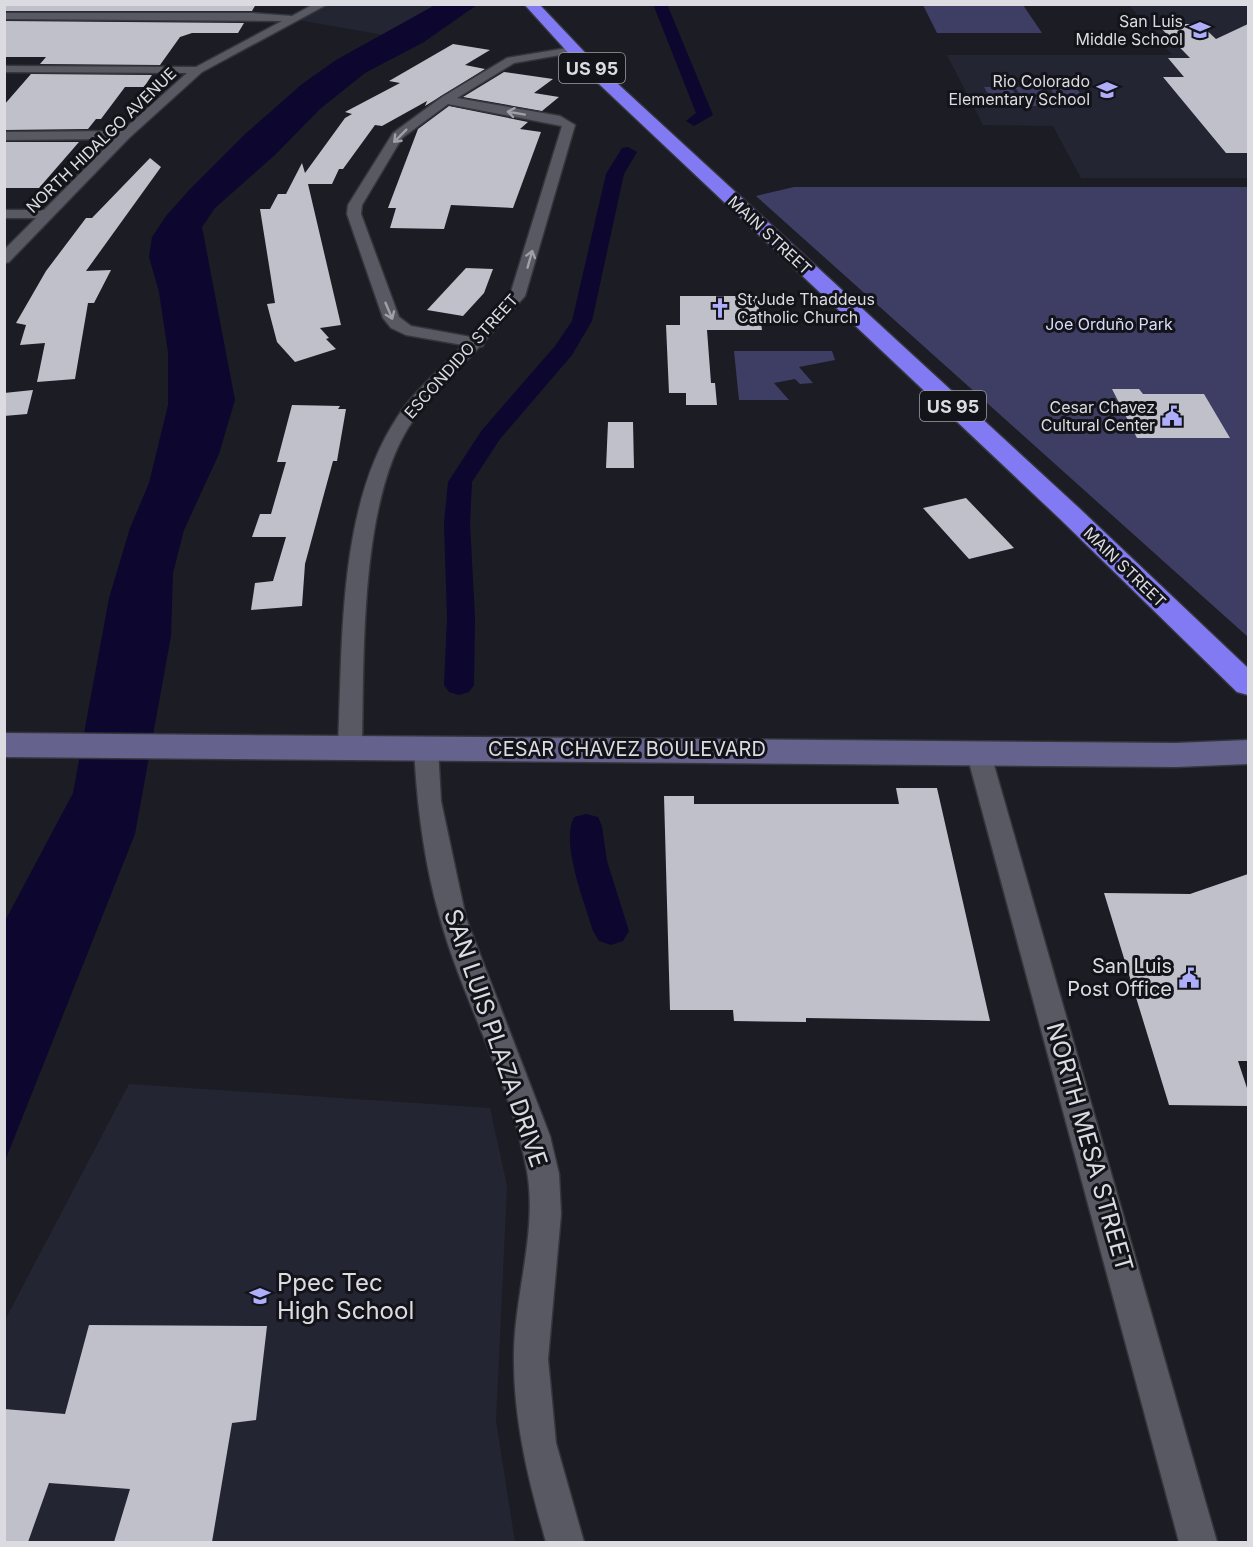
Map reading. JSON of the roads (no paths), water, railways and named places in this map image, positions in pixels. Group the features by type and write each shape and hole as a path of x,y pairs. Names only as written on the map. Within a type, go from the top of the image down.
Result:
{"highway":[{"name":"MAIN STREET","path":"531,4 573,50 1069,513 1248,685"}],"street":[{"name":"NORTH HIDALGO AVENUE","path":"4,258 125,135 198,70 323,4"},
{"path":"4,16 251,16 292,19"},
{"path":"477,343 406,330 397,325 391,318 354,214 356,205 397,136 447,100 511,60 573,50"},
{"path":"4,69 198,70"},
{"name":"ESCONDIDO STREET","path":"350,749 357,606 368,511 397,431 406,417 477,343 517,296 569,125 560,120 447,100"},
{"path":"4,136 125,135"},
{"path":"4,214 46,214"},
{"name":"CESAR CHAVEZ BOULEVARD","path":"4,745 1176,754 1248,752"},
{"name":"SAN LUIS PLAZA DRIVE","path":"426,748 429,801 453,918 534,1136 543,1174 545,1214 531,1359 538,1443 565,1542"},
{"name":"NORTH MESA STREET","path":"978,751 1198,1542"}],"waterway":[{"path":"660,4 705,115 694,121"},
{"path":"459,685 461,618 457,523 460,482 490,435 564,350 582,321 615,174 628,152"},
{"path":"586,826 590,861 611,931"}],"place":[{"name":"San Luis Middle School","path":"1200,30"},
{"name":"Rio Colorado Elementary School","path":"1107,90"},
{"name":"St Jude Thaddeus Catholic Church","path":"720,308"},
{"name":"Cesar Chavez Cultural Center","path":"1172,416"},
{"name":"San Luis Post Office","path":"1189,978"},
{"name":"Ppec Tec High School","path":"260,1296"}],"park label":[{"name":"Joe Orduño Park","path":"1109,324"}]}
